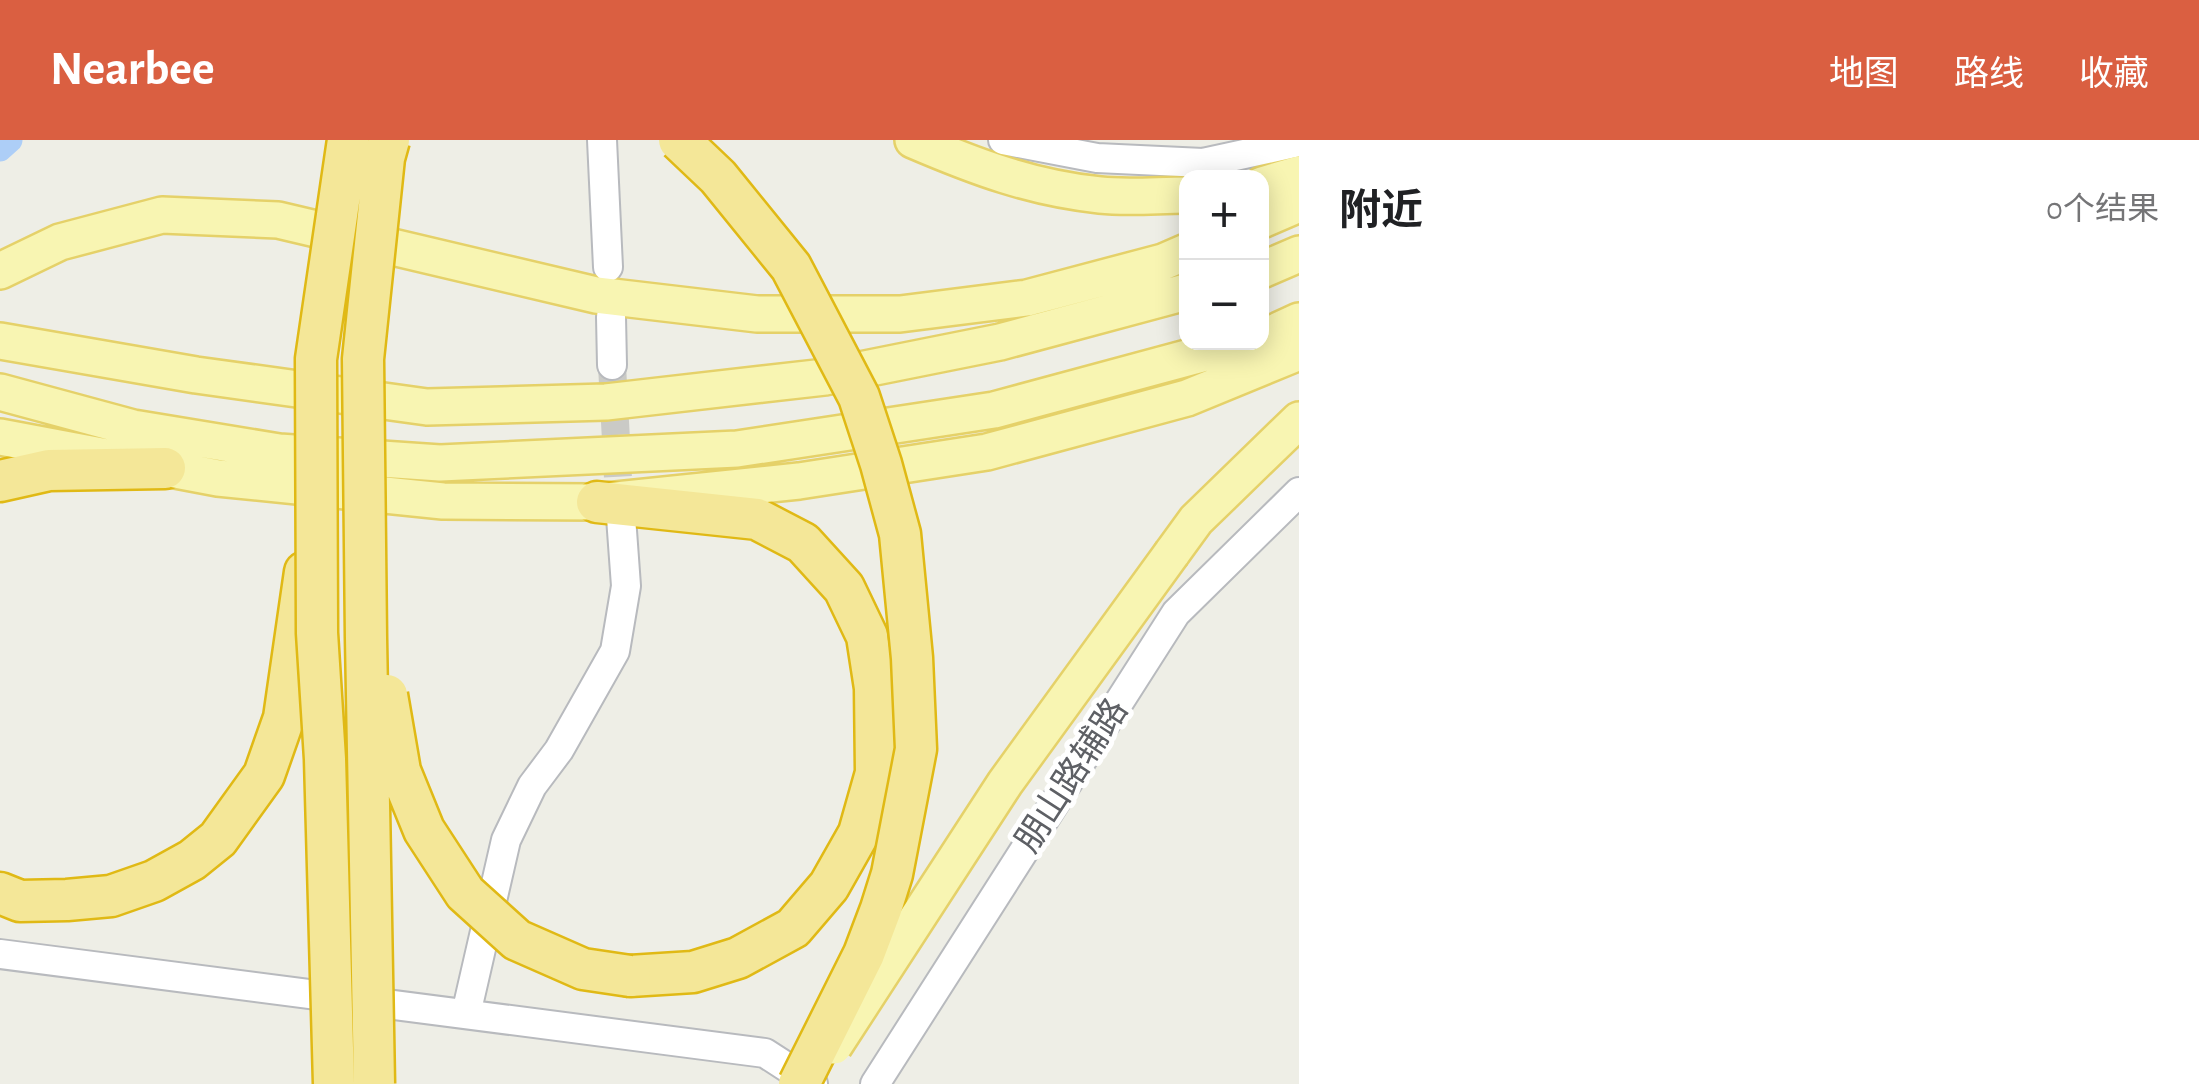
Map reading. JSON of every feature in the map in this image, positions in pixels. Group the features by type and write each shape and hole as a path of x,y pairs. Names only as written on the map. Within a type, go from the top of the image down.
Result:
{"highway":[{"path":"334,1084 317,633 316,359 348,140"},
{"path":"374,1084 363,359 389,140"},
{"path":"679,140 718,177 791,267 858,397 900,534 916,749 892,874 880,909 864,954 798,1084"},
{"path":"0,481 49,470 165,468"},
{"path":"0,893 20,901 110,896 154,881 192,860 218,839 264,776 284,718 316,504"},
{"path":"365,569 400,771 424,830 466,892 517,940 583,969 630,976 693,972 738,958 793,928 830,886 860,833 876,773 876,688 866,636 844,588 804,543 757,519 609,510"}],"main road":[{"path":"913,140 1023,182 1103,196 1179,195"},
{"path":"1269,182 1299,174"},
{"path":"1269,217 1299,204"},
{"path":"0,271 60,242 162,215 278,220 596,295 757,314 900,314 1027,298 1179,255"},
{"path":"1269,267 1299,254"},
{"path":"0,342 196,376 427,407 606,402 824,376 1000,342 1179,294"},
{"path":"1269,335 1299,321"},
{"path":"0,392 133,428 261,449 440,463 737,449 994,410 1216,350"},
{"path":"0,436 218,478 443,501 609,510 987,452 1187,398 1299,352"},
{"path":"811,1084 1005,783 1196,520 1299,420"}],"street":[{"path":"602,140 608,267"},
{"path":"1003,140 1097,158 1203,162 1299,142"},
{"path":"610,317 612,364"},
{"name":"朋山路辅路","path":"875,1084 1176,614 1299,492"},
{"path":"466,1014 506,840 532,786 559,750 615,651 626,586 609,510"},
{"path":"0,954 765,1052 811,1084"}],"waterway":[{"path":"0,149 10,140"}],"tunnel":[{"path":"612,365 620,516"}]}
